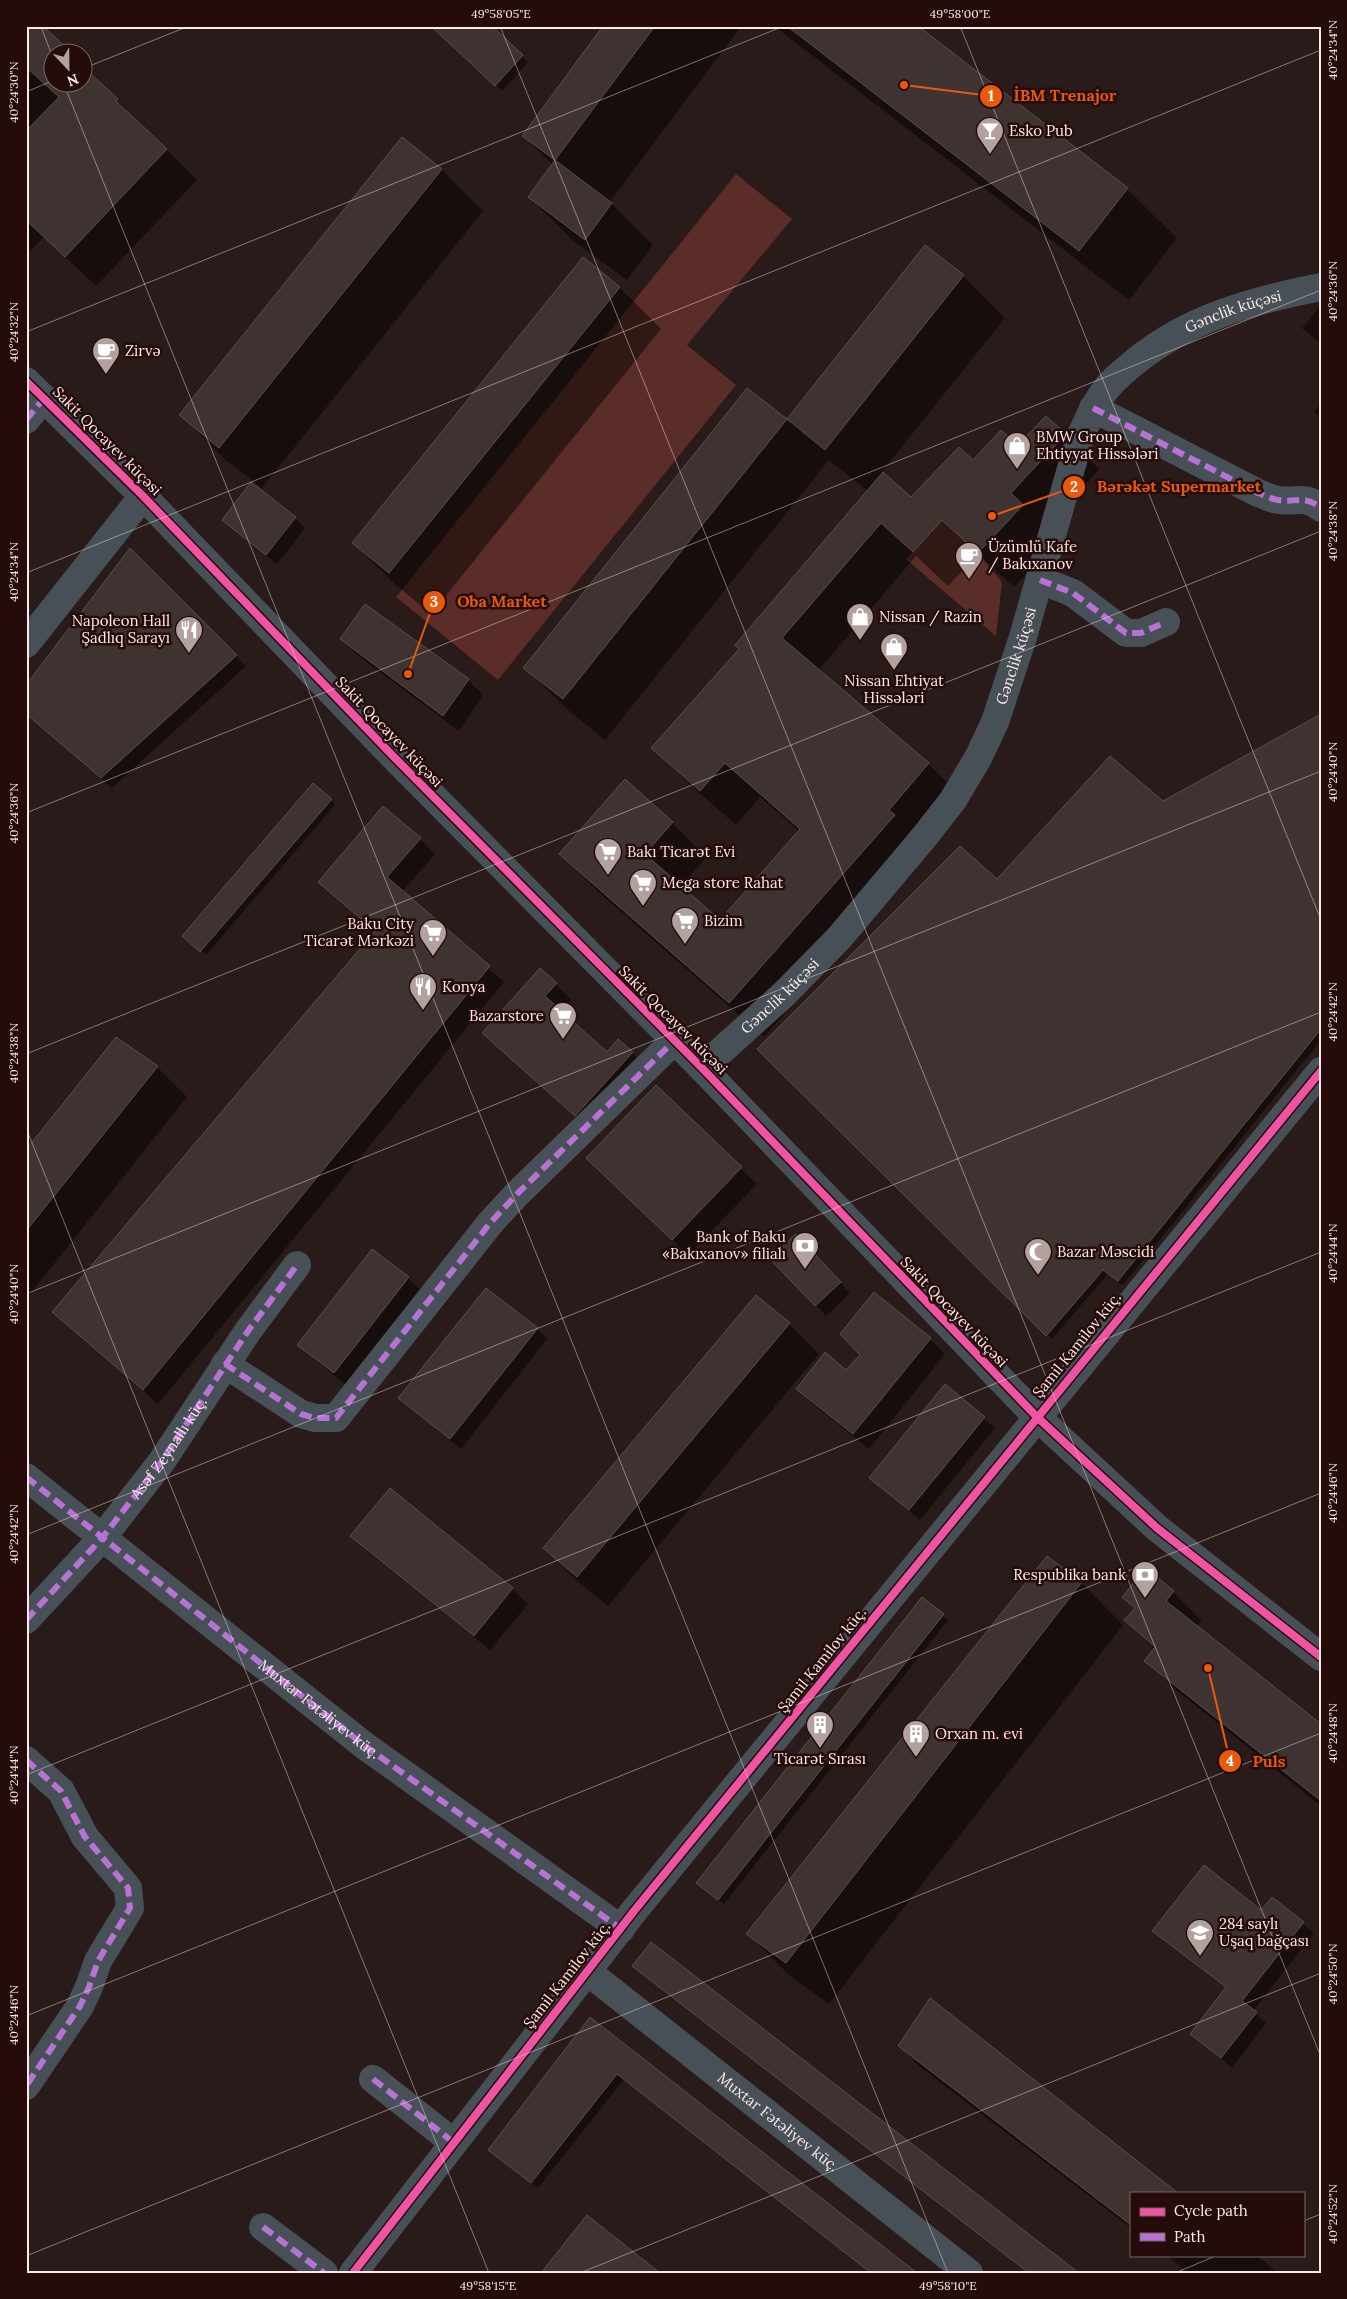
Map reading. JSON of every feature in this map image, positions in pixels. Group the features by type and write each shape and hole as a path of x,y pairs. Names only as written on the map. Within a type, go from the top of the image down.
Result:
{"street":[{"name":"Gənclik küçəsi","path":"702,1068 784,994 839,938 926,836 953,800 978,758 995,722 1040,580 1080,437 1093,408 1115,379 1150,350 1179,331 1211,316 1249,304 1321,288"},
{"path":"26,420 35,389"},
{"name":"Sakit Qocayev küçəsi","path":"35,389 142,496 392,755 702,1068 1037,1418 1157,1528 1321,1657"},
{"path":"1093,408 1258,493 1279,500 1303,499 1313,502 1321,508"},
{"path":"26,644 142,496"},
{"path":"1040,580 1073,593 1126,633 1140,633 1166,622"},
{"path":"226,1364 301,1414 316,1418 336,1418 491,1222 516,1194 674,1040"},
{"name":"Şamil Kamilov küç.","path":"353,2273 453,2142 621,1929 1321,1070"},
{"name":"Asəf Zeynallı küç.","path":"26,1620 102,1538 167,1454 226,1364 296,1265"},
{"name":"Muxtar Fətəliyev küç.","path":"26,1477 365,1746 621,1929"},
{"path":"26,1760 61,1791 68,1801 85,1837 128,1888 130,1908 98,1961 80,2006 26,2086"},
{"name":"Muxtar Fətəliyev küç.","path":"588,1972 968,2273"},
{"path":"373,2078 453,2142"},
{"path":"263,2227 324,2273"}],"shaded area":[{"path":"736,174 792,219 687,345 736,385 498,680 396,597"},
{"path":"942,520 978,553 1002,582 996,636 906,559"}],"building":[{"path":"26,26 43,26 60,42 42,42 42,82 26,67"},
{"path":"431,26 492,26 523,55 495,86"},
{"path":"603,26 655,26 555,160 522,136"},
{"path":"787,26 918,26 1128,188 1079,251"},
{"path":"92,75 118,99 116,101 167,149 65,257 26,220 26,131 59,97 54,92 92,92"},
{"path":"402,137 442,169 219,448 179,415"},
{"path":"555,160 612,203 585,240 528,197"},
{"path":"925,245 964,275 825,450 787,419"},
{"path":"583,257 620,287 389,573 352,543"},
{"path":"747,388 787,419 563,699 523,668"},
{"path":"1046,416 1065,433 1064,436 1011,493 1023,505 978,553 942,520 913,552 881,523 782,638 929,763 889,810 895,815 729,1003 559,854 625,779 673,822 645,854 720,920 800,829 725,763 700,791 651,748 739,649 735,645 883,472 911,497 959,447 973,460 1001,430 1018,445"},
{"path":"251,482 296,517 266,555 222,520"},
{"path":"130,548 237,655 101,778 26,714 26,685"},
{"path":"365,604 469,679 443,716 340,639"},
{"path":"1321,714 1321,1029 1118,1281 1103,1270 1046,1336 757,1049 960,846 997,879 1110,756 1163,801"},
{"path":"313,783 332,799 200,952 182,936"},
{"path":"383,806 421,838 387,877 490,966 143,1390 52,1312 375,931 318,882"},
{"path":"540,968 557,983 545,996 607,1052 618,1039 633,1052 575,1116 482,1033"},
{"path":"116,1037 158,1066 26,1231 26,1150"},
{"path":"656,1085 742,1167 672,1240 586,1158"},
{"name":"Bank of Baku «Bakıxanov» filialı","path":"796,1234 841,1282 815,1306 769,1258"},
{"path":"372,1249 409,1277 334,1373 297,1345"},
{"path":"486,1288 538,1328 450,1439 398,1398"},
{"path":"874,1292 931,1338 853,1434 796,1389 825,1352 846,1370 860,1355 840,1334"},
{"path":"756,1295 790,1323 577,1577 543,1548"},
{"path":"945,1384 985,1417 909,1510 869,1478"},
{"path":"390,1488 513,1588 474,1636 350,1536"},
{"name":"Orxan m. evi","path":"1047,1556 1082,1582 786,1963 746,1934"},
{"path":"1146,1568 1174,1591 1166,1601 1321,1724 1321,1801 1144,1661 1155,1647 1124,1620 1135,1608 1122,1597"},
{"name":"Ticarət Sırası","path":"922,1597 944,1614 718,1900 696,1883"},
{"path":"1204,1865 1261,1910 1272,1897 1304,1922 1242,2001 1257,2012 1221,2058 1190,2034 1226,1987 1152,1931"},
{"path":"651,1942 1079,2273 1029,2273 632,1966"},
{"path":"930,1998 1177,2192 1130,2192 1130,2224 898,2046"},
{"path":"590,2017 917,2273 871,2273 617,2074 531,2183 488,2150"},
{"path":"587,2215 660,2273 541,2273"}],"marked path":[{"path":"26,420 44,398"},
{"path":"1093,408 1258,493 1284,501 1310,501 1321,508"},
{"path":"1040,580 1073,593 1126,633 1141,633 1166,622"},
{"path":"225,1364 301,1414 315,1418 336,1418 491,1222 517,1194 675,1040"},
{"path":"26,1620 102,1538 162,1461 248,1331 297,1265"},
{"path":"26,1477 365,1746 621,1929"},
{"path":"26,1760 61,1791 85,1837 128,1888 130,1908 98,1961 80,2006 26,2086"},
{"path":"373,2079 453,2142"},
{"path":"263,2227 324,2273"}],"cycle path":[{"path":"26,381 143,496 392,755 702,1068 1037,1417 1157,1528 1321,1657"},
{"path":"353,2273 634,1911 1321,1071"}],"place":[{"name":"İBM Trenajor","path":"904,85"},
{"name":"Esko Pub","path":"990,155"},
{"name":"Zirvə","path":"106,375"},
{"name":"BMW Group Ehtiyyat Hissələri","path":"1017,470"},
{"name":"Bərəkət Supermarket","path":"992,516"},
{"name":"Üzümlü Kafe / Bakıxanov","path":"969,580"},
{"name":"Nissan / Razin","path":"860,641"},
{"name":"Napoleon Hall Şadlıq Sarayı","path":"189,654"},
{"name":"Nissan Ehtiyat Hissələri","path":"894,671"},
{"name":"Oba Market","path":"408,674"},
{"name":"Bakı Ticarət Evi","path":"608,876"},
{"name":"Mega store Rahat","path":"643,907"},
{"name":"Bizim","path":"685,945"},
{"name":"Baku City Ticarət Mərkəzi","path":"433,957"},
{"name":"Konya","path":"423,1011"},
{"name":"Bazarstore","path":"563,1040"},
{"name":"Bank of Baku «Bakıxanov» filialı","path":"805,1270"},
{"name":"Bazar Məscidi","path":"1038,1276"},
{"name":"Respublika bank","path":"1145,1599"},
{"name":"Puls","path":"1208,1668"},
{"name":"Ticarət Sırası","path":"820,1749"},
{"name":"Orxan m. evi","path":"916,1758"},
{"name":"284 saylı Uşaq bağçası","path":"1200,1957"}]}
